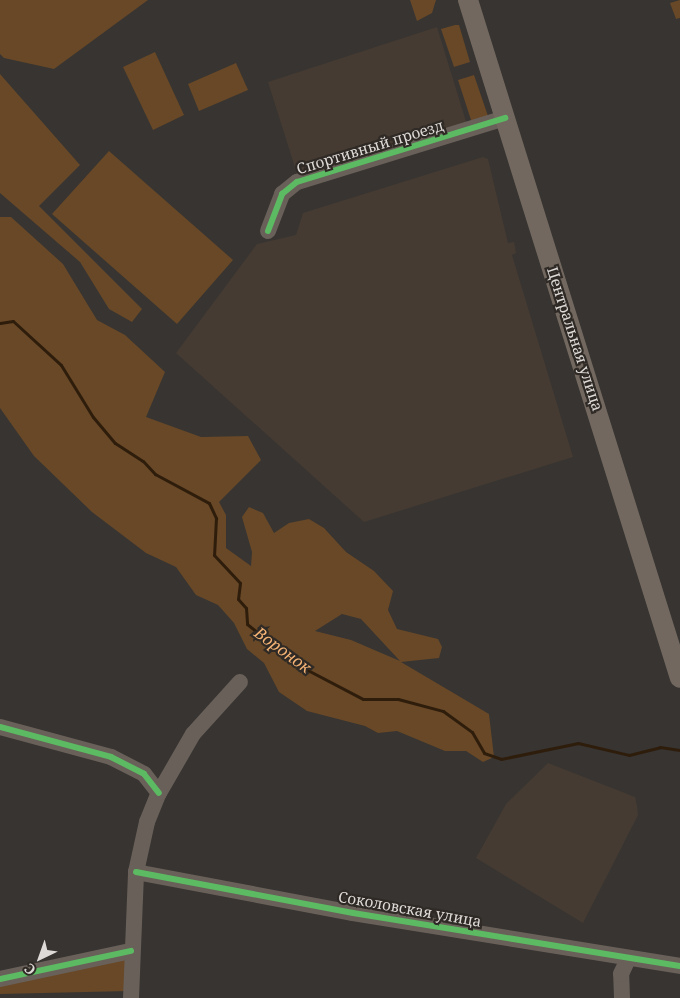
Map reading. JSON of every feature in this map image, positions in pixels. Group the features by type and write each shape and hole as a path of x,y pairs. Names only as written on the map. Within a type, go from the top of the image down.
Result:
{"main road":[{"name":"Центральная улица","path":"468,0 680,678"}],"street":[{"name":"Спортивный проезд","path":"268,231 282,194 297,182 505,118"},
{"path":"131,998 131,951 136,872 147,822 159,793 193,734 240,682"},
{"path":"0,727 111,757 144,774 159,793"},
{"name":"Соколовская улица","path":"136,872 353,913 680,966"},
{"path":"0,979 131,951"},
{"path":"622,998 621,974 628,959"}],"shaded area":[{"path":"0,0 148,0 54,69 4,58 0,54"},
{"path":"410,0 436,0 432,13 417,21"},
{"path":"680,0 680,18 676,19 670,3"},
{"path":"459,25 470,62 454,67 441,29"},
{"path":"437,27 468,128 298,177 268,82"},
{"path":"155,52 184,115 153,130 123,67"},
{"path":"236,63 248,90 199,111 188,84"},
{"path":"0,74 80,165 39,206 142,309 132,322 109,309 80,262 0,193"},
{"path":"474,75 488,116 472,123 458,80"},
{"path":"109,151 233,260 177,324 52,214"},
{"path":"483,157 488,159 508,243 514,242 516,253 512,255 573,457 364,522 176,353 257,244 296,235 303,213"},
{"path":"0,217 11,217 63,264 97,320 125,335 165,372 146,417 201,437 248,436 261,460 219,502 226,515 226,548 251,566 252,552 242,517 249,507 263,513 274,533 289,523 309,519 324,528 346,552 374,571 393,591 388,610 397,629 438,639 442,647 439,658 401,662 489,714 494,757 483,762 466,751 445,751 397,731 378,733 365,726 307,711 279,692 264,663 247,649 234,623 218,605 196,595 176,567 146,553 92,512 34,456 0,408","holes":["342,614 361,619 400,661 351,640 315,631"]},
{"path":"548,763 635,797 637,806 638,815 583,923 476,858 506,804"},
{"path":"131,951 130,991 0,994 0,979"}],"waterway":[{"name":"Воронок","path":"0,323 13,321 61,365 93,417 115,443 143,461 155,474 209,503 216,518 214,555 240,583 238,599 246,608 247,624 298,665 363,699 398,699 443,711 472,732 484,753 501,759 578,743 629,755 660,747 680,750"}],"cycle path":[{"path":"268,231 282,194 297,182 505,118"},
{"path":"0,727 111,757 144,774 159,793"},
{"path":"136,872 353,913 680,966"},
{"path":"0,979 131,951"}]}
